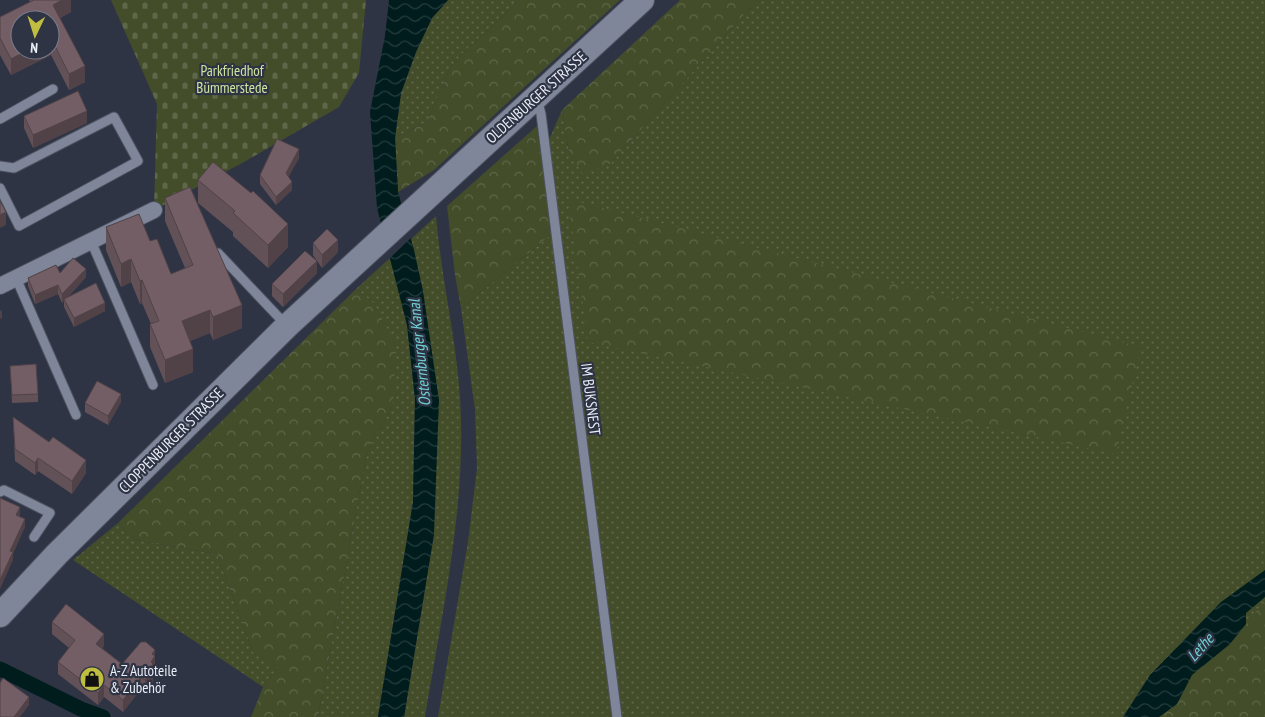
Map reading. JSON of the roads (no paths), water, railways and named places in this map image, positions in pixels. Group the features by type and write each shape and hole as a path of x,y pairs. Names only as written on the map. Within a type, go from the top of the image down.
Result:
{"main road":[{"name":"OLDENBURGER STRASSE","path":"347,269 431,194 534,91 642,0"},
{"name":"CLOPPENBURGER STRASSE","path":"0,615 57,554 347,269"}],"street":[{"path":"0,286 154,210"}],"lane":[{"path":"0,119 53,89"},
{"name":"IM BUKSNEST","path":"534,91 541,114 617,717"},
{"path":"0,166 14,168 114,117 138,161 20,226 0,188"},
{"path":"91,241 153,386"},
{"path":"218,254 287,326"},
{"path":"16,278 76,415"},
{"path":"0,492 4,490 50,513 34,537"}],"water":[{"name":"Osternburger Kanal","path":"389,0 448,0 432,18 416,52 401,93 395,138 398,192 423,291 439,400 434,534 404,717 378,717 413,502 415,399 407,325 377,208 370,112 385,36"},
{"name":"Lethe","path":"1265,570 1265,597 1246,613 1246,624 1230,644 1192,675 1177,704 1159,717 1123,717 1150,675 1221,602"}],"waterway":[{"path":"0,669 81,709 103,717"}],"place":[{"name":"A-Z Autoteile & Zubehör","path":"92,679"}],"park label":[{"name":"Parkfriedhof Bümmerstede","path":"232,78"}]}
